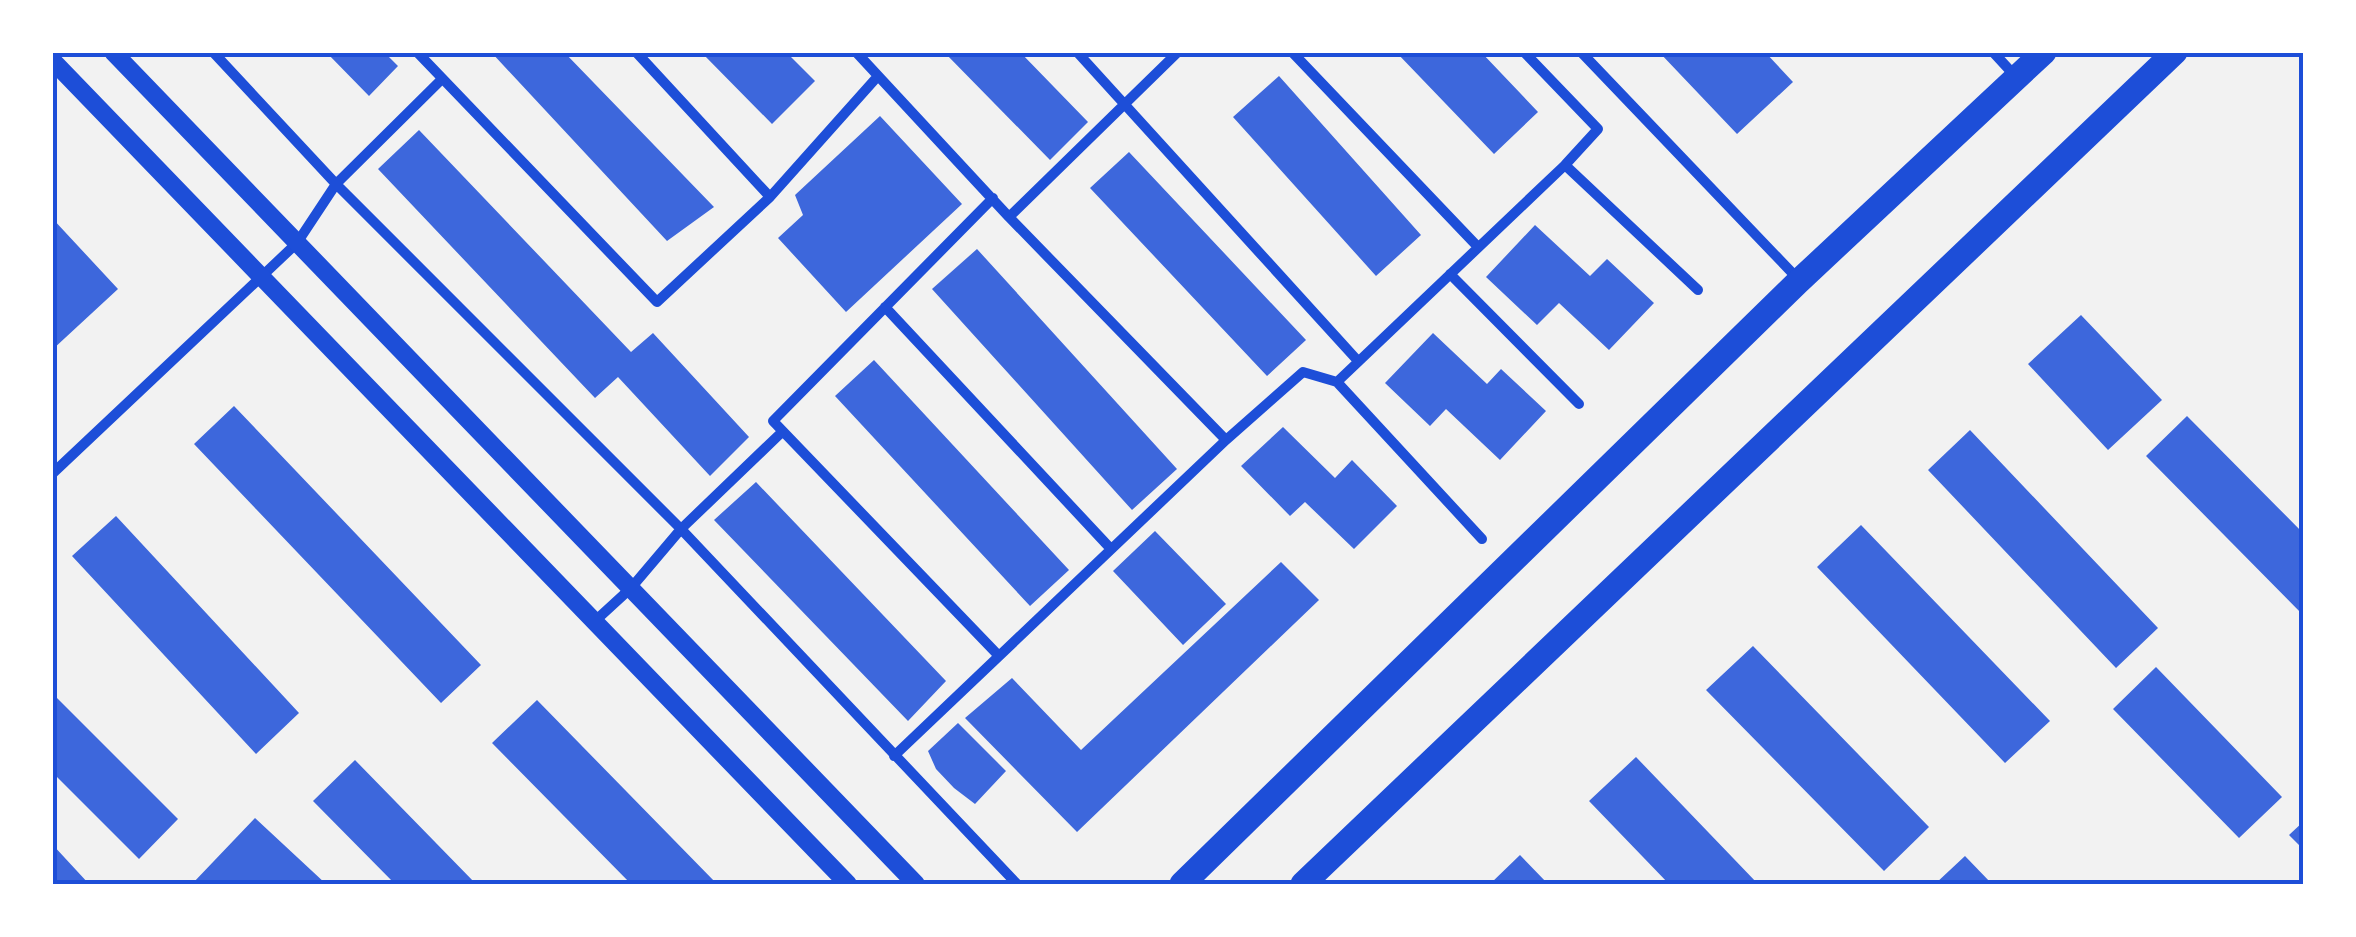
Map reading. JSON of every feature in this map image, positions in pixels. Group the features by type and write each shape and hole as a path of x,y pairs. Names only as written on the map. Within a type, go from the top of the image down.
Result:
{"main road":[{"path":"1182,884 1799,281 2044,52"},
{"path":"1303,884 2174,52"}],"street":[{"path":"113,52 916,884"},
{"path":"213,52 336,184 681,529 1017,884"},
{"path":"417,52 657,302 770,196 878,76"},
{"path":"636,52 770,196"},
{"path":"856,52 1009,217 1226,440"},
{"path":"1077,52 1358,361"},
{"path":"1009,217 1178,52"},
{"path":"1292,52 1478,247"},
{"path":"1336,382 1598,129 1524,52"},
{"path":"1581,52 1799,281"},
{"path":"1993,52 2017,78"},
{"path":"52,60 848,884"},
{"path":"52,474 296,243 336,184 442,79"},
{"path":"1565,164 1698,290"},
{"path":"993,198 773,422 999,656"},
{"path":"1450,274 1579,404"},
{"path":"885,308 1111,549"},
{"path":"894,756 1226,440 1303,372 1336,382 1482,539"},
{"path":"595,621 632,588 681,529 782,432"}],"building":[{"path":"326,52 384,52 398,66 369,96"},
{"path":"491,52 564,52 714,207 667,241"},
{"path":"701,52 786,52 815,81 772,124"},
{"path":"944,52 1020,52 1088,122 1050,160"},
{"path":"1396,52 1481,52 1538,112 1494,154"},
{"path":"1659,52 1765,52 1793,82 1737,134"},
{"path":"1279,76 1421,235 1376,276 1233,117"},
{"path":"880,116 962,204 846,312 778,238 803,215 795,195"},
{"path":"419,130 631,352 653,333 749,437 710,476 618,377 595,398 378,169"},
{"path":"1129,152 1306,340 1267,376 1090,188"},
{"path":"52,218 118,289 52,350"},
{"path":"1535,225 1590,276 1607,259 1654,303 1609,350 1559,303 1537,325 1486,277"},
{"path":"977,249 1177,469 1132,510 932,289"},
{"path":"2081,315 2162,400 2108,450 2028,364"},
{"path":"1433,333 1487,384 1501,369 1546,411 1500,460 1446,409 1430,426 1385,383"},
{"path":"874,360 1069,570 1030,606 835,396"},
{"path":"234,406 481,665 441,703 194,444"},
{"path":"2187,416 2304,534 2304,616 2146,456"},
{"path":"1283,427 1335,478 1352,460 1397,506 1354,549 1305,502 1290,516 1241,466"},
{"path":"1970,430 2158,628 2116,668 1928,470"},
{"path":"756,482 946,681 908,721 714,520"},
{"path":"116,516 299,713 256,754 72,556"},
{"path":"1861,525 2050,721 2005,763 1817,567"},
{"path":"1155,531 1226,604 1183,645 1113,571"},
{"path":"1281,562 1319,600 1077,832 965,718 1012,678 1081,750"},
{"path":"1753,646 1929,827 1884,871 1706,690"},
{"path":"2156,667 2282,797 2239,838 2113,709"},
{"path":"52,693 178,819 139,859 52,772"},
{"path":"537,700 717,884 631,884 492,743"},
{"path":"958,723 1006,771 975,804 936,769 928,751"},
{"path":"1636,757 1758,884 1669,884 1589,801"},
{"path":"355,760 476,884 395,884 313,801"},
{"path":"255,818 326,884 192,884"},
{"path":"2304,821 2304,850 2289,835"},
{"path":"52,844 89,884 52,884"},
{"path":"1520,855 1548,884 1490,884"},
{"path":"1965,856 1992,884 1935,884"}]}
